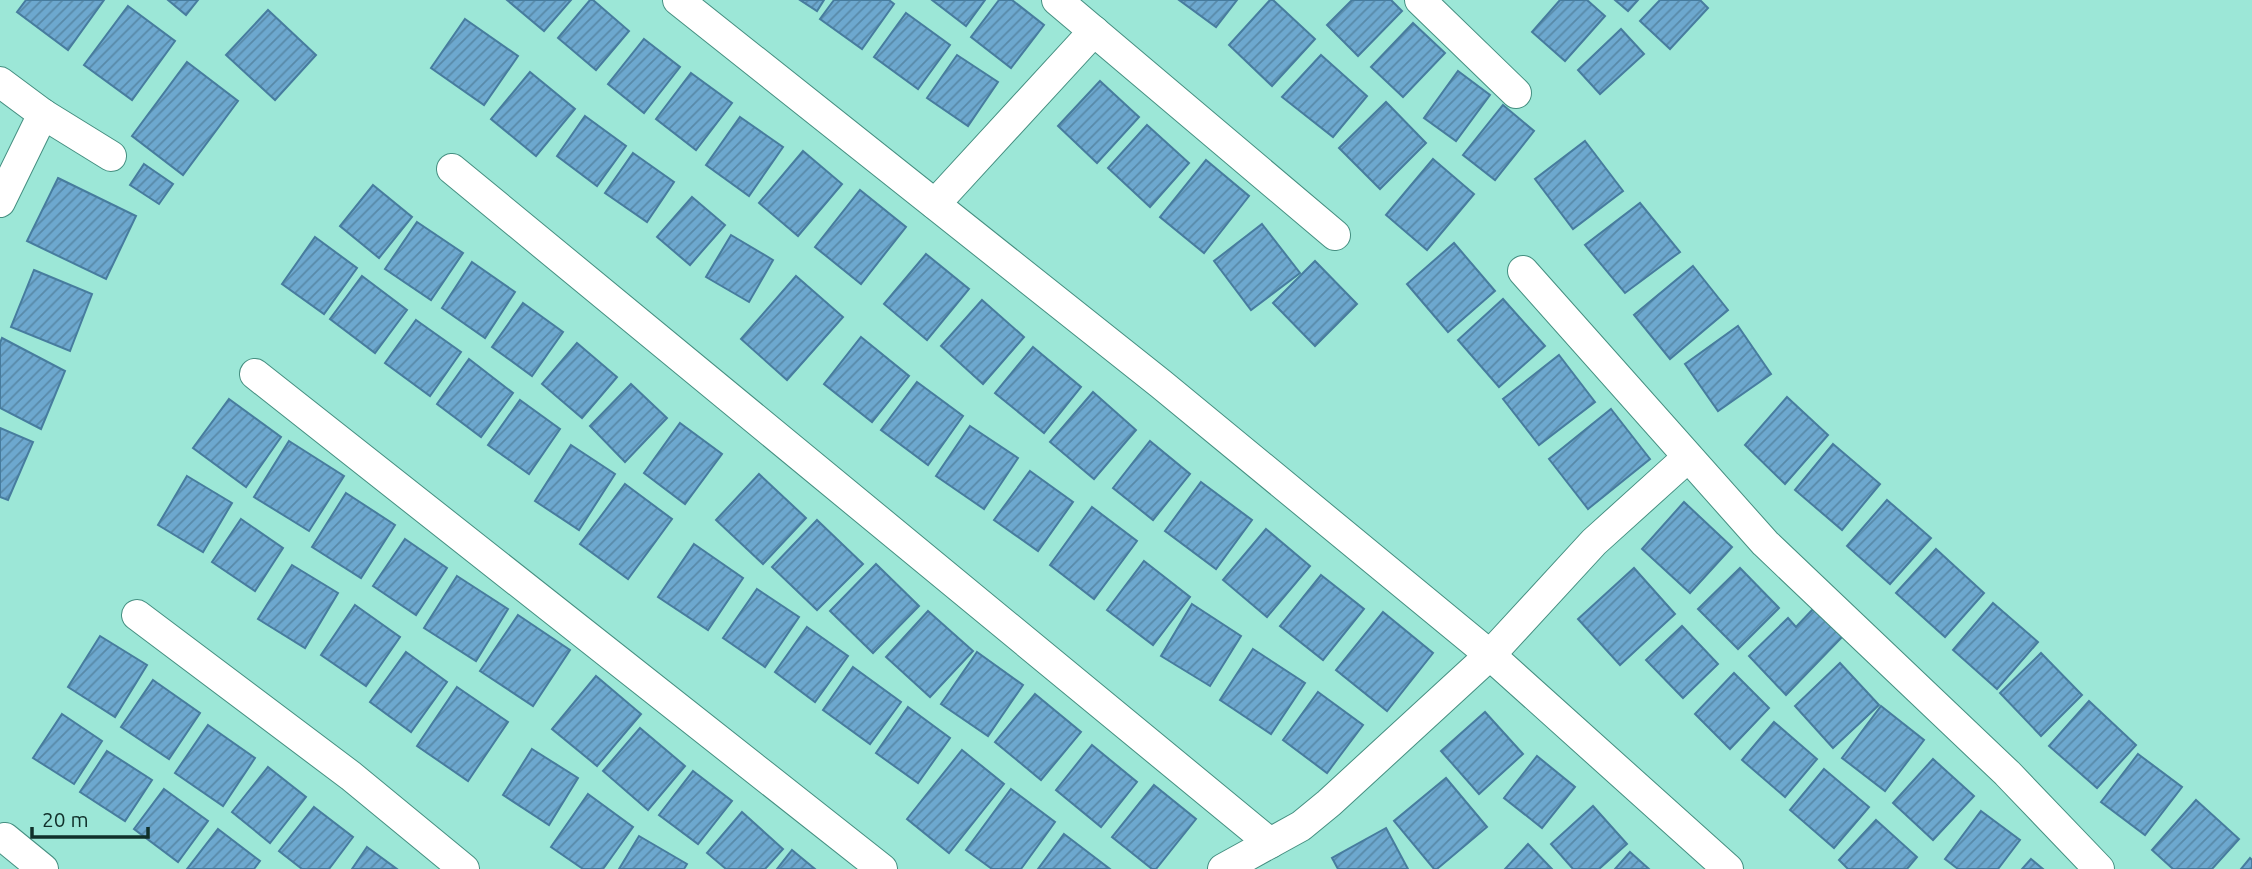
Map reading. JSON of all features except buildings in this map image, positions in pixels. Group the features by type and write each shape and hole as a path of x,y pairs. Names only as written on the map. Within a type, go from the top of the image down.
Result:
{"street":[{"path":"678,0 1161,384 1490,655 1728,869"},
{"path":"1057,0 1335,235"},
{"path":"1420,0 1516,93"},
{"path":"935,204 1094,32"},
{"path":"0,82 43,114 111,156"},
{"path":"0,202 43,114"},
{"path":"452,169 1270,843"},
{"path":"1523,271 1765,543 2007,773 2099,869"},
{"path":"255,374 883,869"},
{"path":"1223,869 1301,826 1329,803 1490,655 1594,542 1687,458"},
{"path":"137,615 351,776 464,869"},
{"path":"5,838 43,869"}]}
